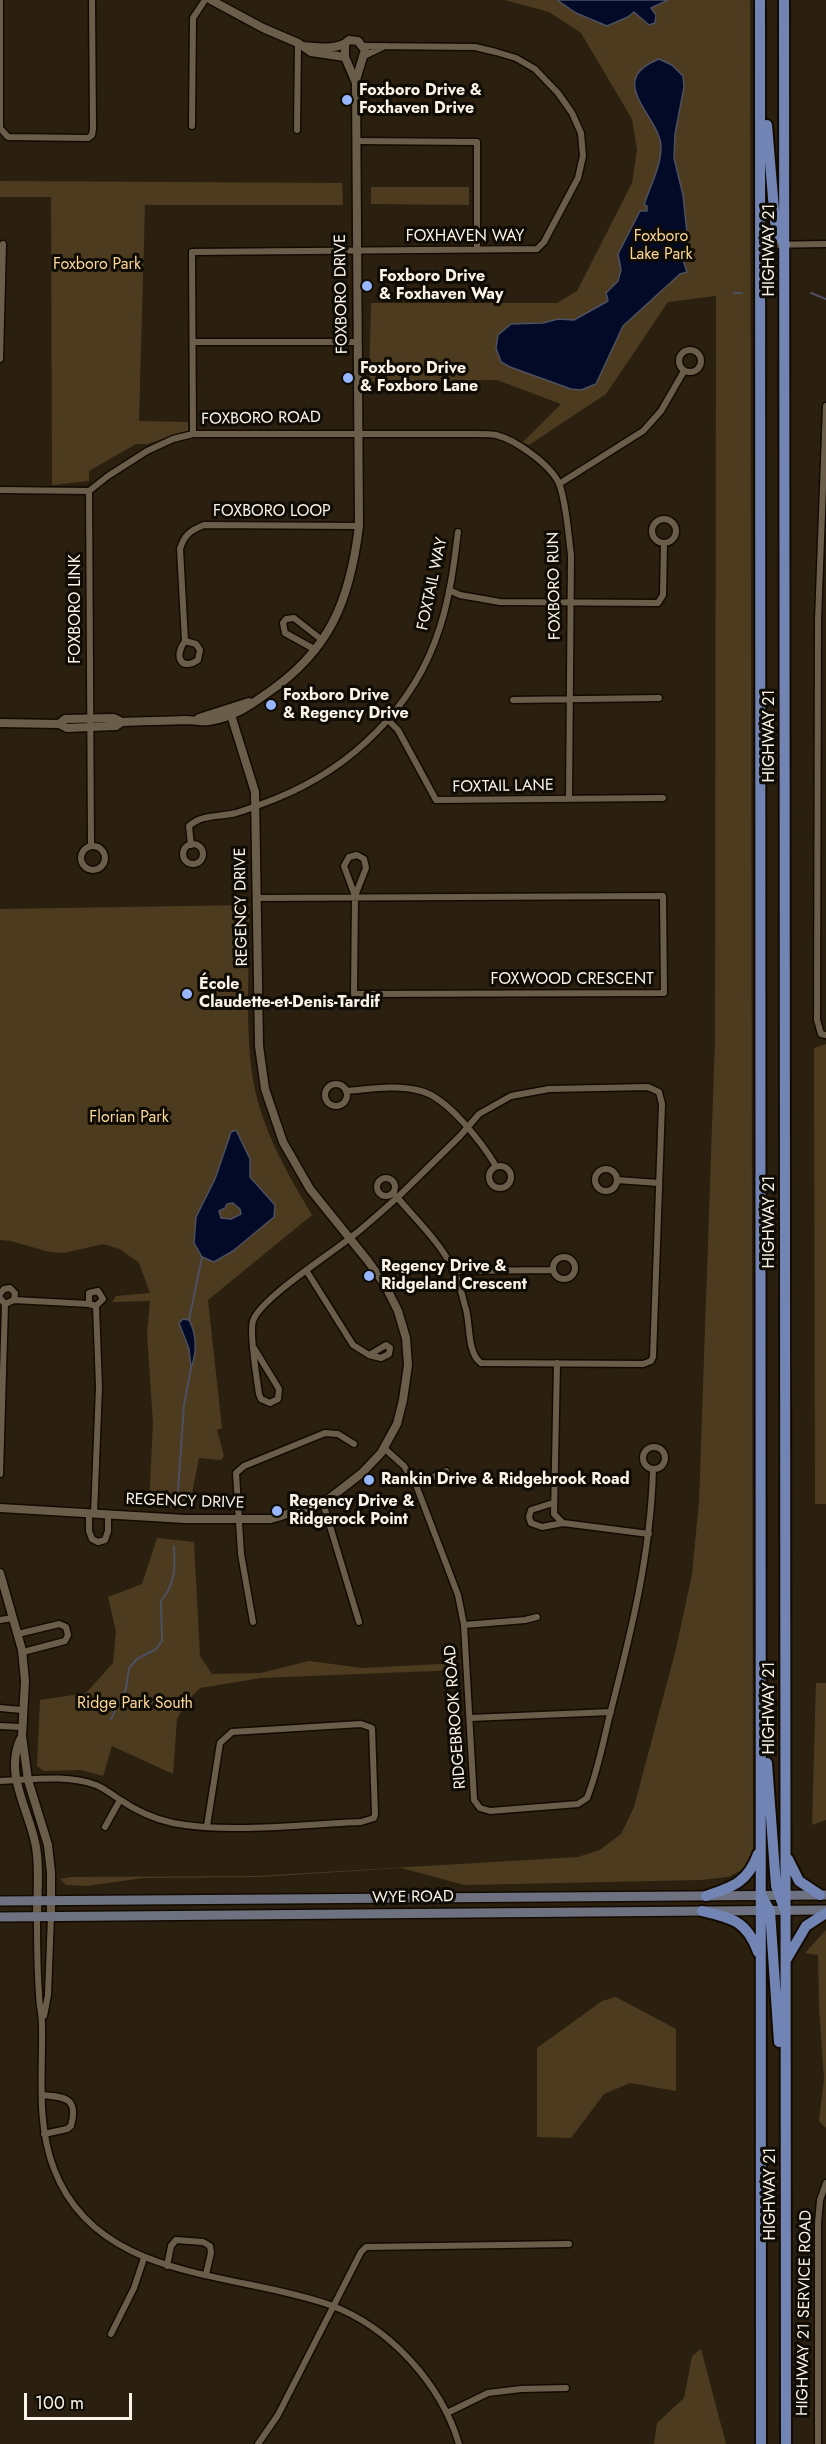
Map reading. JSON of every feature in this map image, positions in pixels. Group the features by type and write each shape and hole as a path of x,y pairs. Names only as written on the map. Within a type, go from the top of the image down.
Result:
{"main road":[{"name":"HIGHWAY 21","path":"760,0 761,1895 766,1910 761,1959 761,2444"},
{"name":"HIGHWAY 21","path":"784,0 785,1854 782,1895 786,1911 786,2444"},
{"path":"760,93 767,127 775,222 785,245"},
{"path":"761,1728 767,1758 782,1895 823,1895"},
{"path":"706,1896 727,1889 745,1878 752,1870 761,1846"},
{"path":"785,1854 795,1877 823,1895"},
{"name":"WYE ROAD","path":"0,1901 782,1895"},
{"path":"766,1910 780,2049 786,2077"},
{"name":"WYE ROAD","path":"0,1917 766,1910 826,1912"},
{"path":"702,1911 726,1917 746,1928 753,1937 761,1959"},
{"path":"785,1960 806,1926 826,1912"}],"street":[{"path":"0,0 0,128 8,137 88,138 92,135 93,129 92,0"},
{"path":"192,126 193,18 205,0"},
{"path":"211,0 263,28 300,44 310,52 347,59 362,58 364,46 354,40 349,40 345,45 347,59"},
{"path":"300,44 345,45"},
{"path":"297,130 300,44"},
{"name":"FOXHAVEN WAY","path":"193,342 192,252 528,250 537,249 544,242 578,178 583,156 581,133 572,113 558,93 535,69 516,58 475,47 364,46"},
{"name":"FOXHAVEN WAY","path":"362,58 385,46"},
{"name":"FOXBORO DRIVE","path":"0,723 59,724 65,719 91,722 114,718 122,722 209,721 230,712 248,708 288,680 316,650 340,610 350,586 359,526 356,83 362,58"},
{"name":"FOXBORO DRIVE","path":"347,59 356,83"},
{"path":"356,141 477,142 477,250"},
{"path":"0,358 3,244"},
{"path":"761,245 826,244"},
{"path":"193,434 193,342 357,342"},
{"path":"358,432 497,436 533,455 559,484 643,431 661,411 684,371"},
{"path":"826,406 818,620 817,1020 821,1034 826,1035"},
{"name":"FOXBORO ROAD","path":"89,491 108,476 147,452 173,439 193,434 358,432"},
{"name":"FOXBORO RUN","path":"559,484 571,555 569,799"},
{"path":"0,490 89,491"},
{"name":"FOXBORO LINK","path":"89,491 91,846"},
{"name":"FOXBORO LOOP","path":"185,641 182,628 180,549 182,541 191,530 204,525 359,526"},
{"name":"FOXTAIL WAY","path":"191,845 189,826 196,819 234,814 293,792 336,768 353,755 388,720 414,685 433,646 449,590 458,532"},
{"path":"449,590 460,595 500,602 658,603 663,595 664,543"},
{"path":"316,650 285,633 283,628 286,619 294,618 322,640"},
{"path":"513,700 659,698"},
{"name":"REGENCY DRIVE","path":"0,1508 238,1520 271,1519 323,1503 362,1473 384,1448 397,1424 407,1377 406,1338 398,1311 385,1285 310,1189 283,1142 265,1089 259,1046 256,807 252,782 230,712"},
{"name":"FOXTAIL LANE","path":"388,720 398,730 436,800 663,798"},
{"path":"357,855 364,859 366,868 355,896 344,866 349,857 357,855"},
{"name":"FOXWOOD CRESCENT","path":"257,898 355,896 663,896 664,993 354,994 355,896"},
{"path":"346,1091 385,1087 422,1091 443,1102 484,1147 496,1166"},
{"path":"254,1348 279,1389 278,1399 270,1403 261,1399 259,1394 251,1324 256,1312 306,1270 350,1239 395,1195 467,1129 479,1114 511,1096 549,1089 648,1088 659,1092 661,1097 653,1357 651,1361 643,1364 481,1363 476,1359 473,1351 467,1312 454,1271 437,1243 395,1195"},
{"path":"617,1180 659,1184"},
{"path":"306,1270 353,1345 369,1355"},
{"path":"454,1271 553,1270"},
{"path":"0,1474 4,1289 10,1288 15,1293 14,1300"},
{"path":"2,1299 93,1305 99,1387 92,1513"},
{"path":"557,1363 553,1503 554,1514 562,1523"},
{"path":"253,1622 241,1554 236,1473 239,1469 325,1433 338,1434 354,1444"},
{"name":"RIDGEBROOK ROAD","path":"384,1448 404,1466 416,1485 458,1595 464,1625 474,1800 480,1808 490,1811 578,1804 584,1801 591,1788 631,1634 649,1534 653,1469"},
{"path":"416,1485 446,1471"},
{"path":"323,1503 359,1622"},
{"path":"553,1503 531,1510 529,1517 531,1523 542,1527 562,1523 649,1534"},
{"name":"REGENCY DRIVE","path":"92,1513 89,1531 92,1539 98,1542 105,1540 108,1531 108,1514"},
{"path":"0,1573 22,1652 24,1681 22,1732 28,1780 48,1845 51,1916 48,1995 42,2022"},
{"path":"464,1625 537,1617"},
{"path":"0,1620 13,1618"},
{"path":"18,1634 59,1624 66,1627 68,1635 65,1641 22,1652"},
{"path":"0,1708 22,1710"},
{"path":"470,1718 610,1712"},
{"path":"0,1781 80,1780 98,1786 141,1812 170,1822 207,1826 361,1822 374,1818 372,1728 361,1724 232,1732 225,1736 220,1743 207,1826"},
{"path":"0,1726 22,1732"},
{"path":"22,1732 16,1756 17,1781 37,1848 44,2134 55,2172 77,2209 105,2236 144,2258 166,2266 296,2294 333,2306 376,2331 407,2357 439,2398 459,2444"},
{"path":"105,1827 120,1800"},
{"path":"42,2095 63,2097 69,2099 72,2104 71,2126 44,2134"},
{"name":"HIGHWAY 21 SERVICE ROAD","path":"818,2444 818,2223 820,2200 826,2183"},
{"path":"166,2266 171,2246 176,2240 203,2242 210,2246 206,2274"},
{"path":"258,2444 278,2415 361,2252 366,2247 569,2244"},
{"path":"111,2334 134,2288 144,2258"},
{"path":"447,2413 488,2393 520,2389 566,2388"}],"green space":[{"name":"Foxboro Lake Park","path":"505,0 557,0 590,20 634,12 642,20 651,8 668,0 750,0 753,1851 744,1873 740,1871 728,1877 701,1880 465,1885 401,1868 260,1877 143,1878 87,1886 66,1885 60,1879 71,1877 257,1876 578,1857 600,1850 621,1834 634,1807 676,1649 692,1574 699,1502 715,1040 716,296 668,302 606,394 529,445 523,442 561,404 497,380 369,382 371,303 557,303 577,291 632,183 637,150 632,119 581,33 549,12"},
{"name":"Foxboro Park","path":"0,181 342,183 343,205 145,205 139,421 188,422 188,431 147,444 136,444 89,471 89,481 52,485 51,197 0,197"},
{"path":"371,187 469,187 469,205 371,204"},
{"name":"Florian Park","path":"249,905 248,1019 254,1085 270,1136 312,1215 208,1300 222,1428 217,1430 224,1456 221,1460 199,1458 189,1508 163,1507 149,1504 153,1423 147,1334 150,1301 112,1302 116,1296 150,1293 139,1263 120,1249 103,1244 64,1253 49,1252 0,1240 0,909"},
{"path":"826,1044 826,1504 815,1504 814,1048"},
{"name":"Ridge Park South","path":"157,1538 194,1542 200,1656 212,1674 261,1673 309,1661 363,1668 459,1663 456,1669 459,1670 261,1678 200,1688 187,1701 177,1719 173,1774 112,1746 103,1776 81,1770 44,1771 37,1766 40,1700 86,1693 113,1663 116,1631 108,1597 142,1584"},
{"path":"816,1683 826,1683 826,1820 812,1825"},
{"path":"826,1930 826,2128 819,2121 824,2079 818,1955 805,1953"},
{"path":"616,1997 676,2029 676,2091 630,2083 604,2094 571,2138 537,2137 537,2048 602,2001"},
{"path":"701,2349 726,2444 654,2444 657,2423 684,2398 692,2356"}],"water":[{"path":"557,0 668,0 651,8 656,15 655,23 649,25 634,12 607,26 576,13"},
{"path":"659,59 672,65 683,76 684,87 675,134 674,158 683,195 688,242 683,260 687,272 680,274 623,326 596,384 581,390 571,389 510,367 501,362 496,348 498,335 511,324 543,323 558,319 574,320 608,301 606,293 618,281 621,270 618,254 640,211 647,211 647,206 644,205 661,154 659,136 635,89 636,78 643,68"},
{"path":"236,1130 250,1159 250,1177 275,1205 274,1217 233,1251 214,1262 202,1257 194,1243 196,1217 215,1179 231,1132","holes":["233,1203 240,1209 241,1214 231,1219 221,1218 219,1211 227,1204"]},
{"path":"183,1319 189,1320 195,1338 191,1368 189,1349 179,1323"}],"waterway":[{"path":"734,293 742,293"},
{"path":"811,293 826,299"},
{"path":"189,1320 202,1257"},
{"path":"178,1491 184,1405 191,1368"},
{"path":"111,1719 126,1689 129,1668 137,1659 156,1649 162,1641 161,1601 174,1575 174,1546"}],"place":[{"name":"Foxboro Drive & Foxhaven Drive","path":"347,100"},
{"name":"Foxboro Drive & Foxhaven Way","path":"367,286"},
{"name":"Foxboro Drive & Foxboro Lane","path":"348,378"},
{"name":"Foxboro Drive & Regency Drive","path":"271,705"},
{"name":"École Claudette-et-Denis-Tardif","path":"187,994"},
{"name":"Regency Drive & Ridgeland Crescent","path":"369,1276"},
{"name":"Rankin Drive & Ridgebrook Road","path":"369,1480"},
{"name":"Regency Drive & Ridgerock Point","path":"277,1511"}]}
